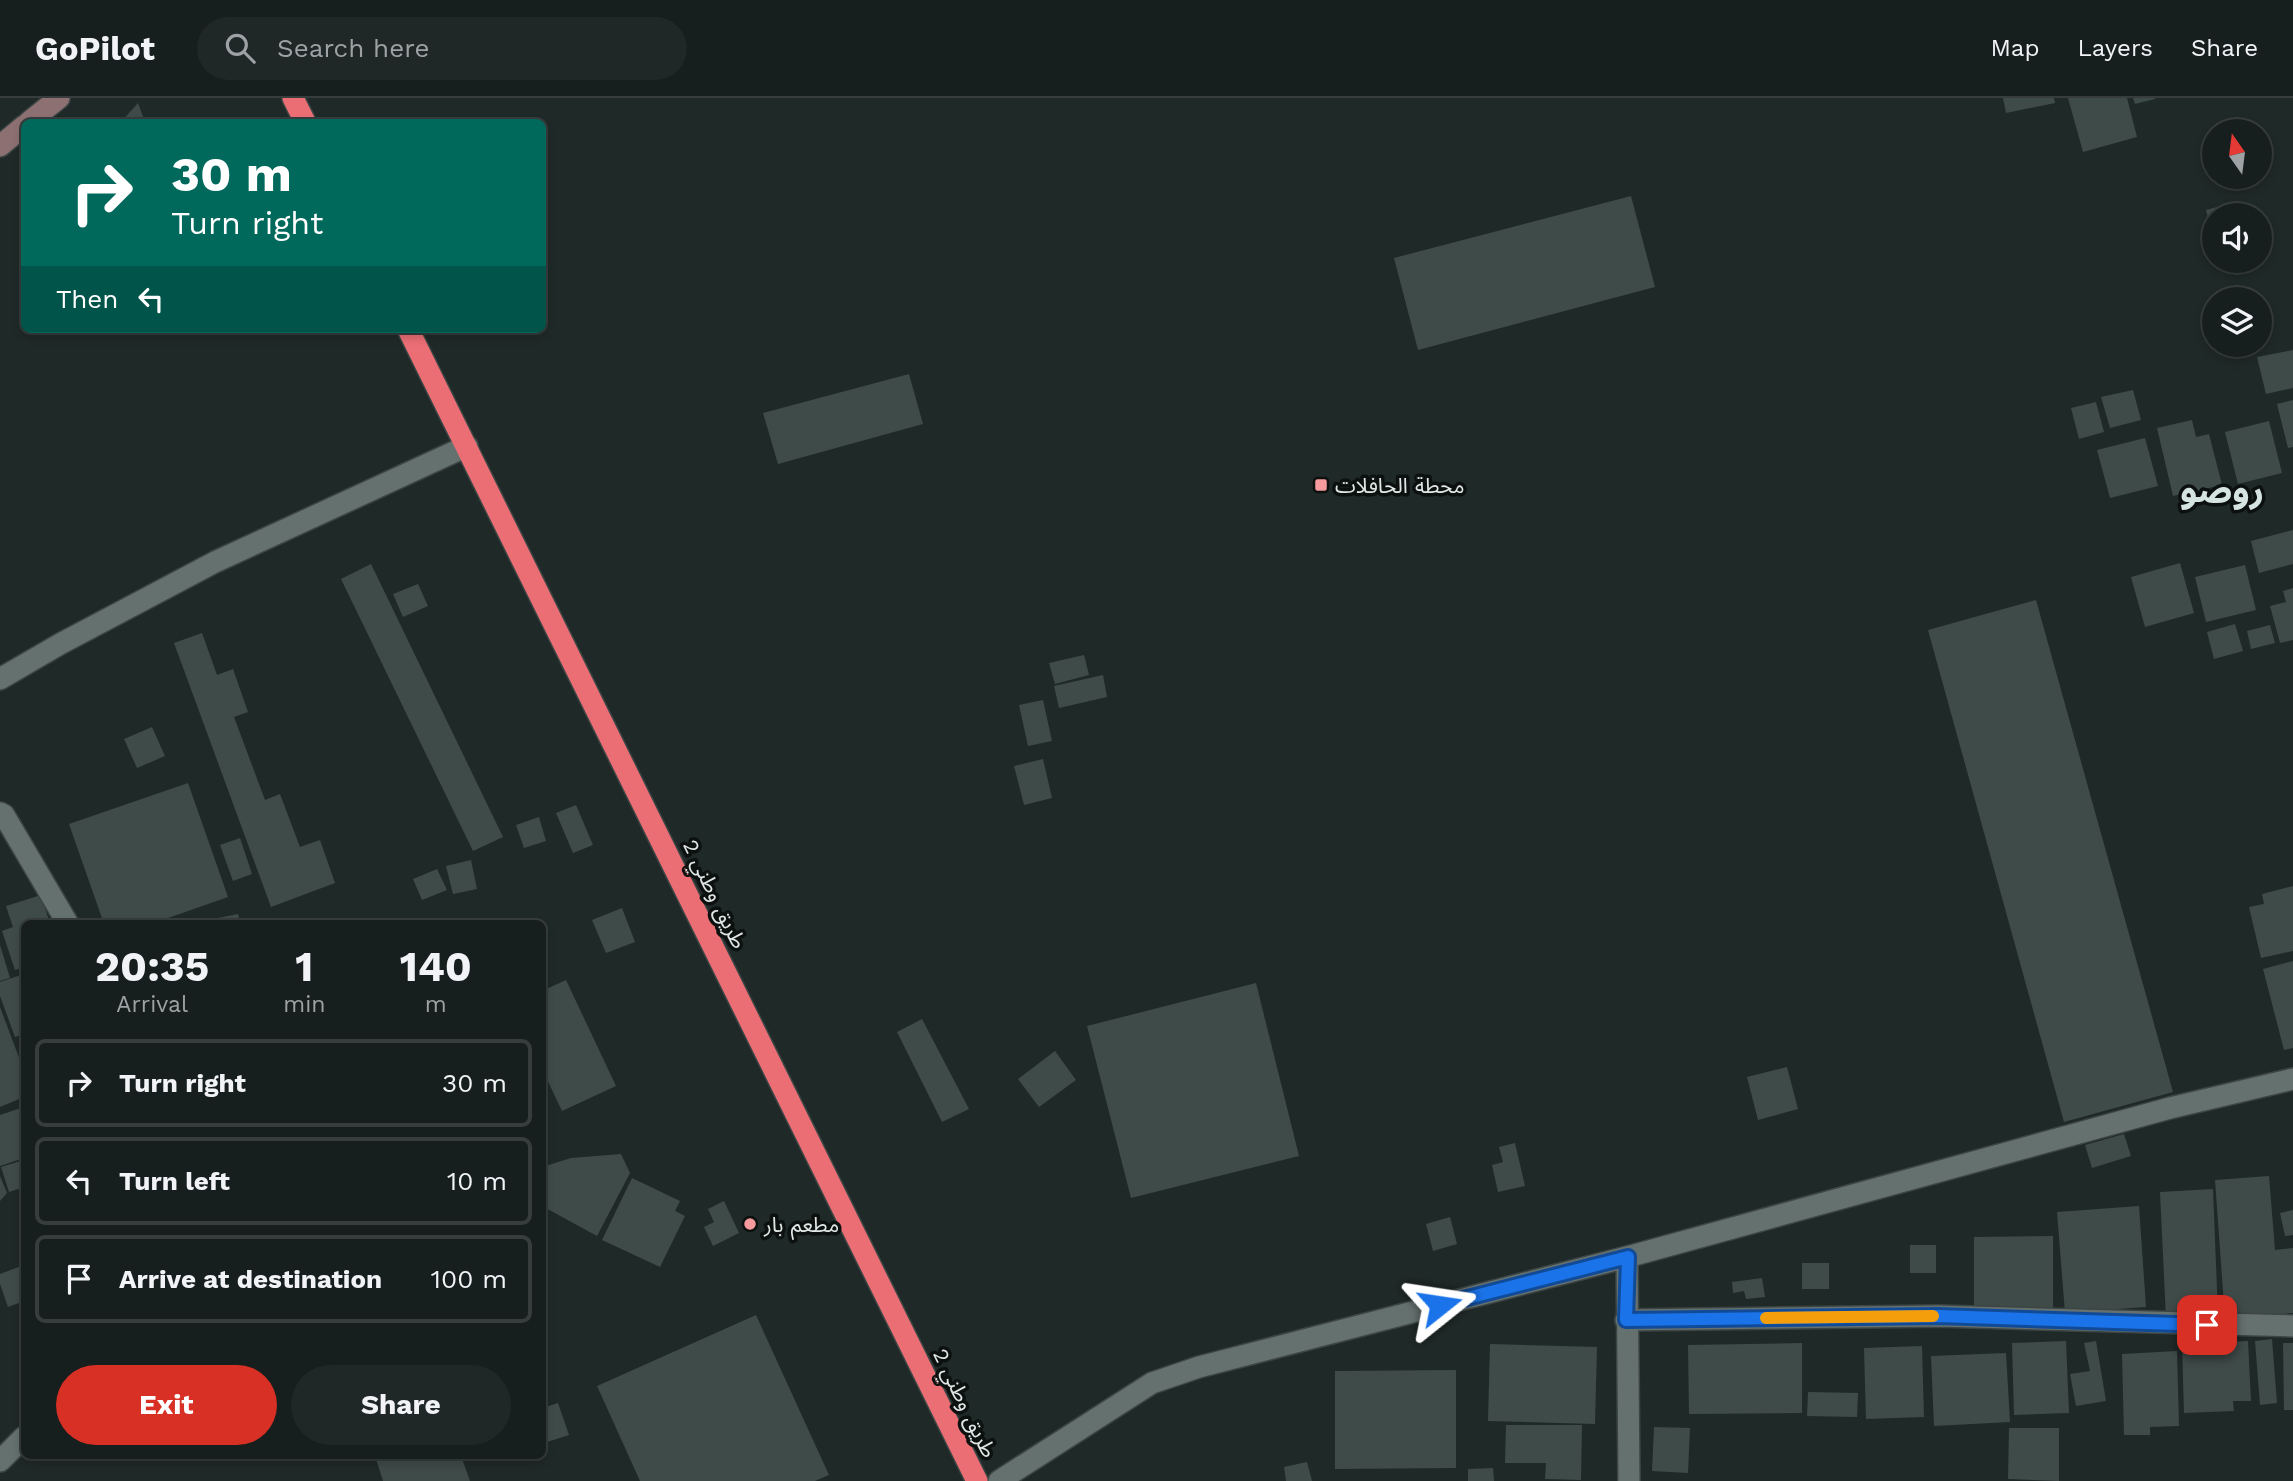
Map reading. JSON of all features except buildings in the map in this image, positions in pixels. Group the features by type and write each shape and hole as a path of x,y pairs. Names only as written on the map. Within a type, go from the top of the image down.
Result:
{"highway":[{"path":"293,98 304,119"},
{"name":"طريق وطني 2","path":"410,333 977,1481"}],"street":[{"path":"33,119 59,98"},
{"path":"0,146 21,128"},
{"path":"0,679 215,562 467,446"},
{"path":"0,813 4,815 66,920"},
{"path":"999,1481 1152,1383 1199,1367 1628,1257 2170,1108 2293,1080"},
{"path":"1628,1257 1626,1320 1629,1481"},
{"path":"1626,1320 1938,1316 2293,1326"},
{"path":"0,1461 21,1440"}],"slow traffic":[{"path":"1766,1318 1933,1316"}],"place":[{"name":"محطة الحافلات","path":"1321,485"},
{"name":"مطعم بار","path":"750,1224"}],"district":[{"name":"روصو","path":"2222,490"}],"route":[{"path":"1440,1305 1628,1257 1626,1320 1938,1316 2207,1325"}]}
